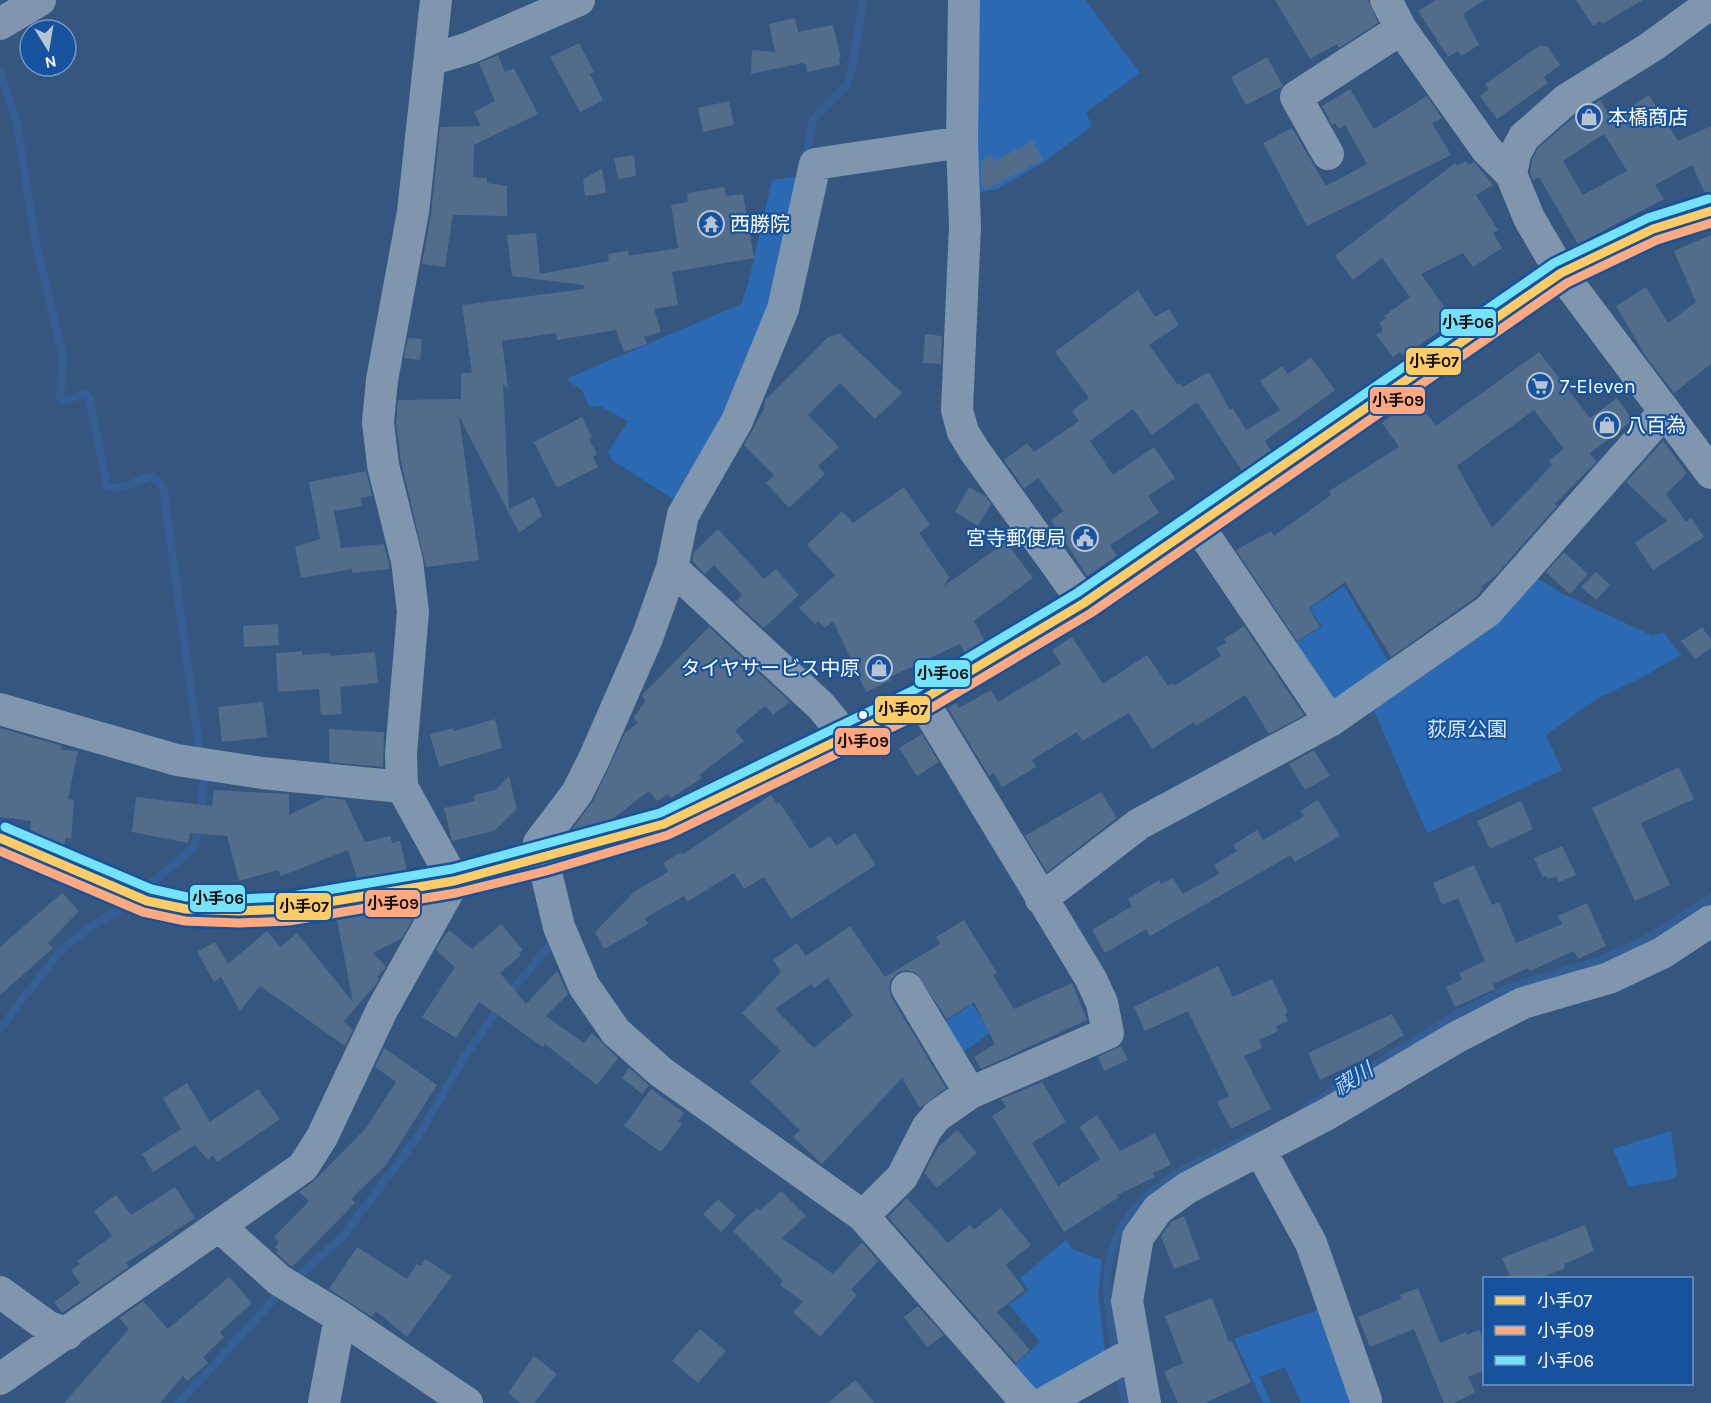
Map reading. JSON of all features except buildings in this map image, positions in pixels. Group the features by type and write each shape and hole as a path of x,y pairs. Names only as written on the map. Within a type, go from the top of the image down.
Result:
{"main road":[{"path":"0,838 147,901 186,909 239,911 287,909 454,881 532,862 664,824 922,700 1084,603 1561,273 1626,239 1679,218 1711,211"}],"street":[{"path":"0,24 40,0"},
{"path":"0,1379 303,1167 322,1137 382,1010 454,881 402,787 401,753 412,612 407,561 383,465 378,422 382,380 412,212 436,0"},
{"path":"964,0 962,142 965,226 957,410 963,432 974,450 1084,603"},
{"path":"1386,0 1401,29 1487,150 1511,174 1529,218 1561,273 1710,470"},
{"path":"1511,174 1515,154 1524,137 1568,99 1651,47 1711,3"},
{"path":"430,60 469,48 562,4"},
{"path":"1328,154 1296,97 1401,29"},
{"path":"962,142 815,164 783,309 737,421 683,515 672,568 647,638 594,759 577,793 540,839 532,862 584,986 616,1032 661,1072 863,1216 1028,1403"},
{"path":"1041,899 1139,824 1329,721 1488,611 1665,411"},
{"path":"1197,524 1329,721"},
{"path":"672,568 821,706 847,738"},
{"path":"863,1216 902,1177 927,1128 937,1116 970,1093 1108,1033 1102,1004 1091,980 922,700"},
{"path":"0,709 177,759 262,773 402,787"},
{"path":"1145,1403 1127,1301 1138,1237 1158,1209 1172,1199 1329,1113 1457,1037 1523,1003 1609,978 1662,953 1711,921"},
{"path":"907,988 970,1093"},
{"path":"1260,1150 1311,1243 1366,1400"},
{"path":"219,1226 279,1280 340,1317 467,1403"},
{"path":"0,1292 47,1326 67,1334"},
{"path":"324,1403 340,1317"},
{"path":"1044,1403 1135,1352"}],"green space":[{"path":"970,0 1085,0 1140,73 1086,112 1092,126 1044,162 997,189 968,194"},
{"path":"800,176 777,292 749,366 676,501 612,460 608,452 628,421 600,406 589,407 583,391 566,379 741,304 748,284 772,180"},
{"name":"荻原公園","path":"1533,575 1563,594 1653,636 1663,632 1681,655 1641,678 1598,698 1546,735 1562,770 1427,833 1373,708"},
{"path":"1344,586 1391,666 1329,706 1288,647 1322,627 1310,608"},
{"path":"972,1004 991,1032 956,1057 937,1027"},
{"path":"1671,1131 1677,1175 1672,1179 1629,1187 1613,1149"},
{"path":"1066,1240 1072,1249 1102,1260 1098,1293 1106,1360 1040,1394 1009,1370 1040,1342 1009,1305 1029,1290 1020,1278"},
{"path":"1327,1307 1350,1403 1301,1403 1285,1367 1259,1377 1271,1403 1263,1403 1234,1339"}],"waterway":[{"path":"805,159 813,120 846,86 852,69 863,0"},
{"path":"0,71 16,119 37,248 63,357 60,398 62,401 85,394 89,397 107,486 124,487 153,476 163,487 200,754"},
{"path":"201,813 204,779"},
{"path":"151,884 194,847 200,825"},
{"name":"禊川","path":"1307,1107 1462,1011 1513,986 1600,960 1643,941 1711,898"},
{"path":"0,1029 38,978 66,947 82,933 118,912"},
{"path":"507,996 552,943 550,938"},
{"path":"298,1277 343,1236 419,1135 463,1059 500,1006"},
{"name":"禊川","path":"1115,1349 1108,1306 1107,1280 1112,1250 1123,1225 1138,1204 1157,1187 1203,1159 1254,1135"},
{"path":"179,1403 277,1296"},
{"name":"禊川","path":"1119,1373 1125,1403"}],"transit line":[{"name":"小手06","path":"5,827 151,889 187,897 239,899 286,897 452,869 660,813 916,689 1077,593 1554,263 1648,218 1708,199"},
{"name":"小手07","path":"0,838 147,901 186,909 239,911 287,909 454,881 664,824 922,700 1084,603 1561,273 1653,229 1711,211"},
{"name":"小手09","path":"0,851 143,912 185,921 239,923 289,921 456,893 546,871 668,835 928,710 1091,613 1567,283 1657,240 1711,223"}],"place":[{"name":"本橋商店","path":"1589,117"},
{"name":"西勝院","path":"711,224"},
{"name":"7-Eleven","path":"1540,386"},
{"name":"八百為","path":"1607,425"},
{"name":"宮寺郵便局","path":"1085,538"},
{"name":"タイヤサービス中原","path":"879,668"}]}
